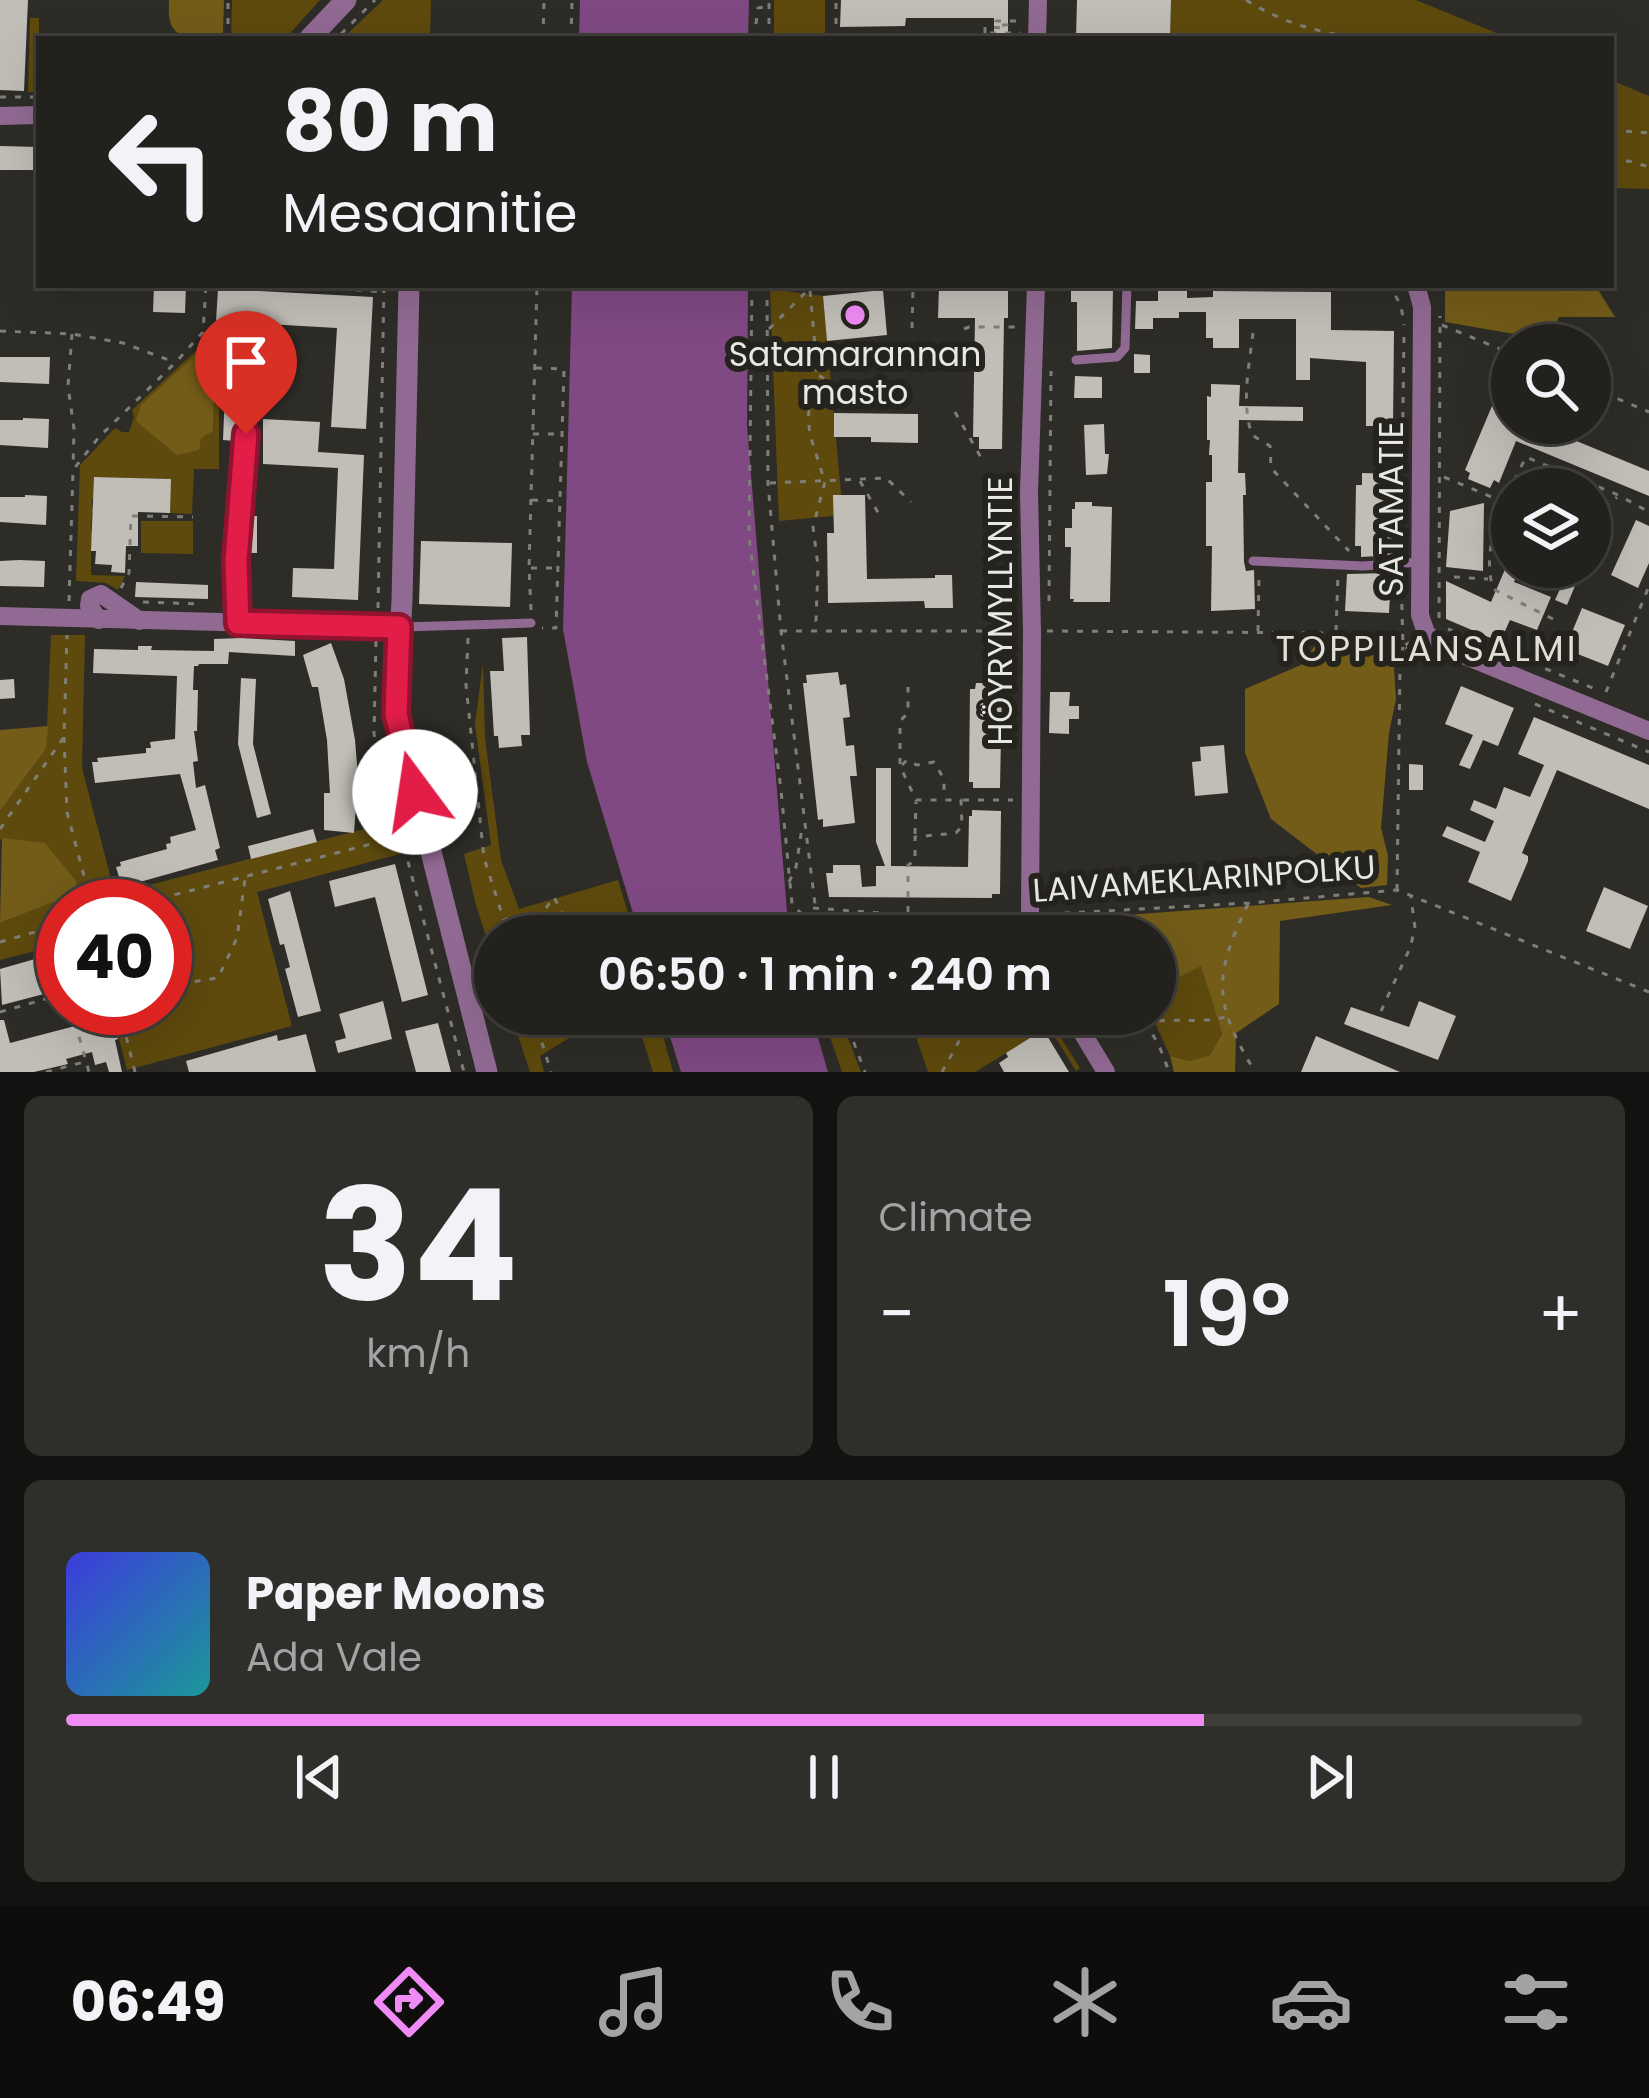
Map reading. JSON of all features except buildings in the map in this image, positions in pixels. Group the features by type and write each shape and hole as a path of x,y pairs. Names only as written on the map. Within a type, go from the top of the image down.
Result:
{"street":[{"path":"312,36 346,0"},
{"path":"1030,36 1038,0"},
{"path":"0,116 36,115"},
{"path":"409,288 396,714 488,1072"},
{"name":"HÖYRYMYLLYNTIE","path":"1030,913 1024,632 1036,288"},
{"name":"SATAMATIE","path":"1417,288 1422,308 1411,563 1422,624 1433,641 1649,731"},
{"path":"0,616 399,627"},
{"path":"1084,1035 1106,1072"}],"lane":[{"path":"1076,360 1117,357 1126,348 1127,288"},
{"path":"238,623 236,560 250,340"},
{"path":"1256,562 1411,563"},
{"path":"442,625 442,640"},
{"path":"399,627 532,625"}],"path":[{"path":"228,36 229,0"},
{"path":"338,36 376,0"},
{"path":"543,36 544,0"},
{"path":"571,36 572,0"},
{"path":"754,36 756,0"},
{"path":"754,36 756,0"},
{"path":"836,0 836,36"},
{"path":"1246,0 1298,27 1342,36"},
{"path":"758,8 769,3 769,36"},
{"path":"986,33 986,27 1007,28 996,21 1023,22"},
{"path":"980,36 1030,36"},
{"path":"0,97 36,98"},
{"path":"1614,130 1649,133"},
{"path":"1614,162 1649,167"},
{"path":"1614,255 1622,254"},
{"path":"73,470 99,437 203,332 206,288"},
{"path":"334,288 384,292"},
{"path":"534,368 564,369 556,628 532,625 529,568 534,368 537,288"},
{"path":"752,288 749,537 782,790 791,904 801,915"},
{"path":"767,288 768,483 814,915"},
{"path":"768,330 812,288"},
{"path":"812,288 816,375 809,427 825,482 813,527 820,631"},
{"path":"912,330 913,288"},
{"path":"1389,288 1402,305 1404,325 1411,563 1400,665 1396,890"},
{"path":"1437,288 1443,576 1438,626"},
{"path":"1441,324 1491,345"},
{"path":"964,329 1020,328"},
{"path":"0,331 72,334 123,343 176,362"},
{"path":"70,586 72,334"},
{"path":"1253,334 1246,420 1252,435 1270,446 1270,468 1363,566"},
{"path":"768,344 816,375 844,386"},
{"path":"1611,396 1649,412"},
{"path":"955,412 982,461"},
{"path":"533,434 561,434"},
{"path":"1520,468 1526,457 1552,468"},
{"path":"1440,476 1491,497"},
{"path":"768,483 889,479 911,502"},
{"path":"860,480 880,516"},
{"path":"1611,493 1649,512"},
{"path":"1611,503 1618,496"},
{"path":"531,500 560,501"},
{"path":"118,595 129,573 130,516 193,517"},
{"path":"1256,562 1258,633"},
{"path":"1335,633 1338,565"},
{"path":"529,568 559,568"},
{"path":"1454,577 1491,580"},
{"path":"1606,694 1649,586"},
{"path":"1493,588 1553,619"},
{"path":"68,619 67,812 85,879"},
{"path":"468,624 466,685 484,858 502,915"},
{"path":"781,632 1335,633 1403,646 1432,662"},
{"path":"908,687 908,713 900,721 900,766 916,800 908,914"},
{"path":"1532,702 1649,752"},
{"path":"0,829 64,737"},
{"path":"900,766 907,760 917,765 934,762 944,779 944,800"},
{"path":"916,800 1016,800"},
{"path":"915,837 956,833 962,826 961,800"},
{"path":"789,882 803,820"},
{"path":"192,891 425,831"},
{"path":"192,981 218,977 237,938 246,877"},
{"name":"LAIVAMEKLARINPOLKU","path":"813,908 908,914 1076,914 1396,890 1649,992"},
{"path":"1382,1011 1410,948 1415,928 1411,896"},
{"path":"546,908 554,897 563,915"},
{"path":"1249,903 1229,944 1222,997 1232,1034 1255,1072"},
{"path":"0,942 36,932"},
{"path":"0,1012 36,1002"},
{"path":"1176,1020 1226,1017"},
{"path":"79,1035 89,1072"},
{"path":"126,1035 135,1072"},
{"path":"540,1035 551,1072"},
{"path":"851,1035 865,1072"},
{"path":"942,1072 962,1035"},
{"path":"1154,1035 1169,1072"},
{"path":"46,1072 86,1061"}],"shaded area":[{"path":"169,0 224,0 223,34 185,36 170,21"},
{"path":"232,0 320,0 288,36 231,36"},
{"path":"383,0 431,0 430,36 345,36"},
{"path":"580,0 749,0 748,36 579,36"},
{"path":"774,0 825,0 825,36 774,36"},
{"path":"1171,0 1416,0 1504,36 1170,36"},
{"path":"30,18 39,18 36,92 28,92"},
{"path":"1614,81 1649,96 1649,189 1614,188"},
{"path":"572,288 748,288 747,426 787,915 634,915 587,762 563,629"},
{"path":"1445,288 1597,288 1615,317 1559,317 1556,324 1491,324 1491,330 1445,322"},
{"path":"770,289 823,296 843,515 779,521"},
{"path":"199,348 219,351 219,469 194,469 192,514 170,513 170,479 95,477 91,575 125,576 118,590 106,583 76,581 80,465 115,428 129,432 132,410"},
{"path":"200,351 214,354 213,431 201,438 199,450 177,455 136,421 141,405"},
{"path":"141,521 193,521 193,554 141,553"},
{"path":"51,635 85,635 82,768 111,879 58,879 2,838 0,841 0,811 46,749"},
{"path":"1316,644 1358,646 1368,657 1385,650 1393,653 1396,699 1381,828 1388,856 1387,885 1361,888 1271,819 1245,753 1245,689 1301,665"},
{"path":"483,663 485,738 501,860 519,909 618,880 629,915 479,915 464,854 491,845 475,724"},
{"path":"48,726 46,749 0,811 0,730"},
{"path":"391,822 400,854 257,892 292,1026 127,1070 118,1035 192,1035 192,879 172,879"},
{"path":"2,838 45,843 74,879 36,879 36,909 0,923"},
{"path":"1369,897 1392,905 1280,921 1279,1004 1236,1033 1235,1072 1174,1072 1170,1056 1190,1061 1210,1055 1222,1033 1201,966 1176,978 1176,915 1126,915"},
{"path":"36,909 36,951 0,960 0,923"},
{"path":"1201,965 1222,1032 1210,1055 1190,1061 1170,1056 1160,1035 1176,1035 1176,978"},
{"path":"518,1035 574,1035 540,1056 544,1072 530,1072"},
{"path":"642,1035 663,1035 673,1072 653,1072"},
{"path":"670,1035 817,1035 828,1072 681,1072"},
{"path":"829,1035 847,1035 861,1072 842,1072"},
{"path":"915,1035 1036,1035 975,1072 928,1072"},
{"path":"1054,1035 1059,1035 1080,1068 1076,1071"}],"place":[{"name":"Satamarannan masto","path":"855,315"}],"district":[{"name":"TOPPILANSALMI","path":"1427,648"}],"route":[{"path":"246,434 236,560 238,623 399,627 396,714 415,792"}]}
